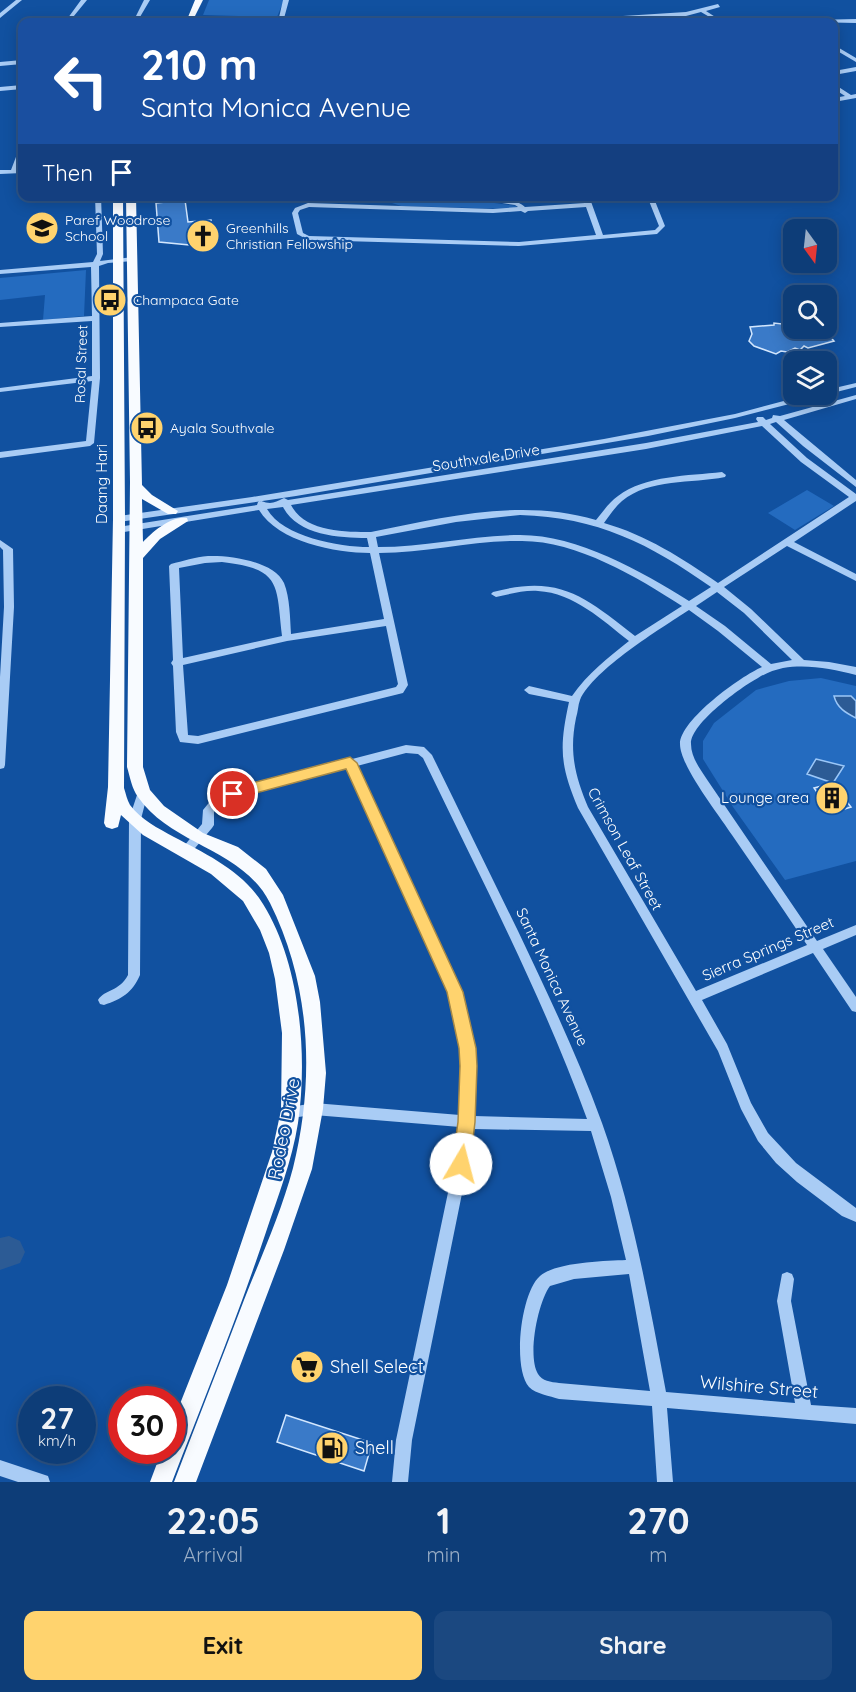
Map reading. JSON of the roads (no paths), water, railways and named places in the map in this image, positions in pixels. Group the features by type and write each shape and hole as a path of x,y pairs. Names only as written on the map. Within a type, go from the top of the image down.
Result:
{"main road":[{"path":"181,18 189,0"},
{"path":"191,18 199,0"},
{"name":"Daang Hari","path":"116,771 118,525 112,263 118,201"},
{"path":"131,201 137,556"},
{"path":"136,486 155,503 172,511"},
{"path":"137,556 155,536 183,521"},
{"name":"Rodeo Drive","path":"137,556 135,768 143,792 158,810 197,837 232,852 261,874 278,900 306,976 311,1002 317,1073 314,1109 302,1169 274,1250 185,1482"},
{"path":"116,771 116,788 122,805"},
{"path":"111,822 116,771"},
{"name":"Rodeo Drive","path":"122,805 152,832 217,868 240,886 258,909 279,954 288,1004 290,1112 278,1167 251,1248 161,1482"}],"street":[{"path":"0,16 18,0"},
{"path":"70,18 84,0"},
{"path":"137,18 147,0"},
{"path":"281,18 286,0"},
{"path":"655,18 702,14 721,7"},
{"path":"702,14 707,18"},
{"path":"631,18 702,14 712,18"},
{"path":"838,21 856,21"},
{"path":"843,21 856,27"},
{"path":"838,49 856,60"},
{"path":"0,64 18,62"},
{"path":"838,72 856,69"},
{"path":"0,89 18,87"},
{"path":"838,88 853,96"},
{"path":"838,98 853,96"},
{"path":"14,171 18,160"},
{"path":"0,172 18,171"},
{"name":"Rosal Street","path":"0,455 90,442 96,378 96,264 100,254 98,201"},
{"path":"318,201 319,206"},
{"path":"385,201 387,208"},
{"path":"501,201 517,203 525,211"},
{"path":"587,201 600,237"},
{"path":"588,206 525,211 302,206 297,209 296,213 300,234 314,238 496,244 600,237 660,230 662,226 652,201"},
{"path":"0,272 133,261"},
{"path":"0,325 96,318"},
{"path":"0,390 96,378"},
{"path":"837,390 856,385"},
{"name":"Southvale Drive","path":"118,525 137,522 183,521 646,446 763,423 856,397"},
{"name":"Southvale Drive","path":"137,522 172,511 282,495 640,435 783,405"},
{"path":"769,409 812,449 856,484"},
{"path":"754,412 804,460 856,497"},
{"path":"599,523 622,496 650,484 722,475"},
{"path":"282,495 285,505 298,518 318,529 335,534 371,535 462,518 515,513 554,514 599,523 655,546 718,588 750,613 801,663"},
{"name":"Crimson Leaf Street","path":"856,497 635,641 597,672 575,700 567,753 572,781 604,847 723,1048 748,1111 763,1138 784,1161 847,1211 856,1215"},
{"path":"259,498 262,509 278,526 306,540 346,550 375,552 508,538 542,539 607,559 689,607 753,653 770,669"},
{"path":"287,638 279,583 272,573 263,568 218,559 193,561 174,566 176,663 181,732 184,740 198,740 399,690 403,685 371,535"},
{"path":"787,542 856,578"},
{"path":"0,543 8,549 9,607 0,765"},
{"path":"496,594 511,589 537,586 558,589 577,598 635,641"},
{"path":"176,663 287,638 388,622"},
{"path":"856,671 801,663 770,669 749,678 693,724 686,737 685,747 690,761 704,784 856,1007"},
{"path":"529,690 575,700"},
{"name":"Santa Monica Avenue","path":"197,837 208,825 208,810 224,797 240,791 413,748 426,755 552,1016 574,1065 596,1125 618,1197 635,1266 659,1398 665,1482"},
{"path":"350,763 455,992 468,1048 467,1122 459,1176 404,1440 400,1482"},
{"path":"122,805 143,792"},
{"path":"104,1000 123,993 130,986 134,975 135,819 143,792"},
{"path":"186,851 197,837"},
{"name":"Sierra Springs Street","path":"693,998 856,930"},
{"path":"290,1112 314,1109 467,1122 596,1125"},
{"name":"Wilshire Street","path":"635,1266 574,1272 546,1280 538,1289 534,1303 526,1353 526,1367 532,1380 542,1387 559,1391 856,1416"},
{"path":"787,1279 783,1301 804,1410"},
{"path":"0,1468 42,1482"}],"waterway":[{"path":"0,1254 9,1252"}],"place":[{"name":"Paref Woodrose School","path":"42,228"},
{"name":"Greenhills Christian Fellowship","path":"203,236"},
{"name":"Champaca Gate","path":"110,300"},
{"name":"Ayala Southvale","path":"147,428"},
{"name":"Lounge area","path":"832,798"},
{"name":"Shell Select","path":"307,1367"},
{"name":"Shell","path":"332,1448"}]}
